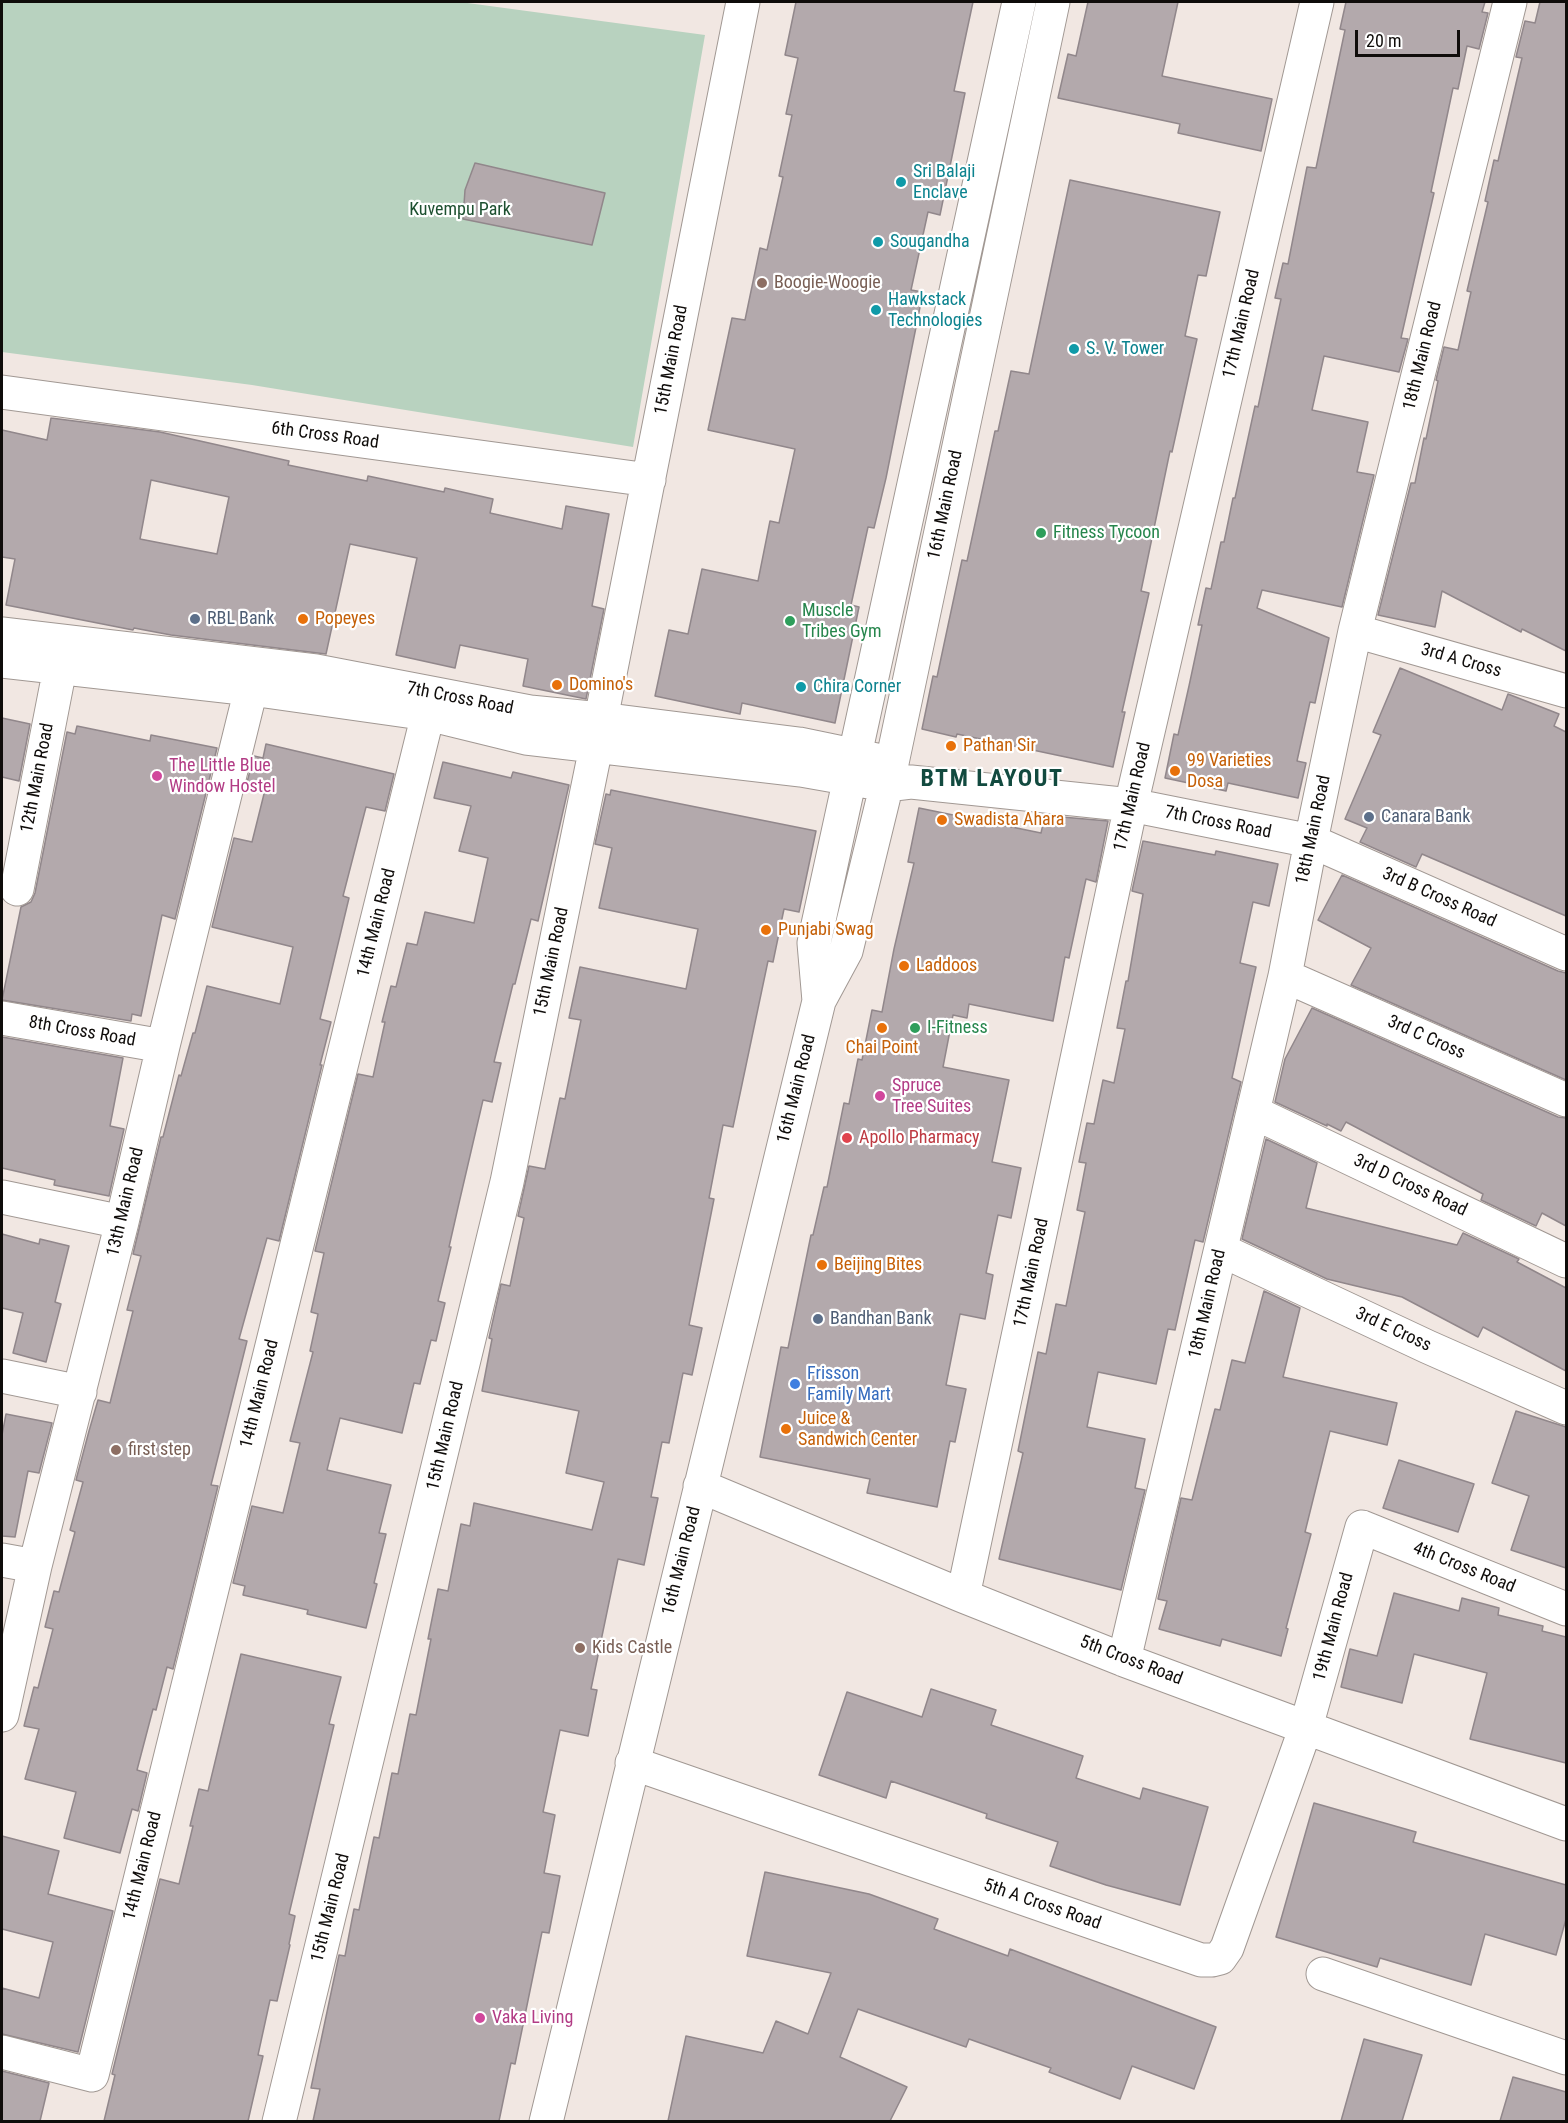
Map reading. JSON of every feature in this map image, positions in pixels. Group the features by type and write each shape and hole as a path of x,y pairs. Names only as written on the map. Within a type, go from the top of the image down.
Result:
{"street":[{"name":"15th Main Road","path":"279,2121 507,1182 744,2"},
{"name":"16th Main Road","path":"819,1001 814,943 1018,2"},
{"name":"16th Main Road","path":"546,2121 819,1001 846,951 896,777 1053,2"},
{"name":"17th Main Road","path":"963,1596 1131,805 1317,2"},
{"name":"18th Main Road","path":"1125,1660 1285,976 1356,631 1510,2"},
{"name":"6th Cross Road","path":"2,392 649,480"},
{"name":"3rd A Cross","path":"1356,631 1566,691"},
{"name":"7th Cross Road","path":"2,634 316,671 530,712 598,733 801,770 851,767 896,777 1131,805 1311,841"},
{"name":"7th Cross Road","path":"2,661 251,689 428,714 526,738 598,733"},
{"name":"12th Main Road","path":"17,889 60,668"},
{"name":"13th Main Road","path":"2,1715 35,1566 122,1222 251,689"},
{"name":"14th Main Road","path":"2,2052 92,2075 428,714"},
{"name":"3rd B Cross Road","path":"1311,841 1566,954"},
{"name":"3rd C Cross","path":"1285,976 1566,1100"},
{"name":"8th Cross Road","path":"2,1018 163,1046"},
{"name":"3rd D Cross Road","path":"1253,1112 1566,1261"},
{"path":"2,1197 122,1222"},
{"name":"3rd E Cross","path":"1221,1250 1428,1347 1566,1408"},
{"path":"2,1377 80,1392"},
{"name":"5th Cross Road","path":"700,1486 963,1596 1125,1660 1566,1824"},
{"name":"4th Cross Road","path":"1362,1527 1566,1609"},
{"name":"19th Main Road","path":"1306,1727 1362,1527"},
{"path":"2,1560 35,1566"},
{"name":"5th A Cross Road","path":"632,1763 1201,1960 1212,1960 1220,1958 1227,1948 1306,1727"},
{"path":"1323,1974 1566,2058"}],"green space":[{"name":"Kuvempu Park","path":"2,2 460,2 705,35 633,447 252,385 2,352"}],"building":[{"path":"796,2 973,2 954,91 965,93 940,215 928,212 911,290 923,292 886,478 874,528 868,527 851,605 859,607 835,723 742,703 740,714 655,696 669,630 688,634 702,569 758,581 770,521 779,523 795,449 708,430 732,318 745,320 760,248 767,250 783,177 779,176 792,115 786,114 798,58 785,55"},
{"path":"1088,2 1178,2 1162,76 1272,99 1261,151 1178,133 1180,124 1058,98 1068,54 1076,56"},
{"path":"1346,2 1485,2 1482,12 1488,13 1479,49 1467,46 1458,89 1453,88 1431,192 1434,193 1401,338 1408,339 1399,372 1324,356 1312,410 1368,422 1357,472 1374,475 1342,607 1262,590 1257,608 1329,638 1315,703 1310,702 1297,761 1306,763 1298,798 1228,783 1226,791 1165,778 1174,734 1178,735 1189,686 1202,625 1198,625 1206,588 1211,589 1221,542 1224,542 1233,498 1235,498 1255,406 1258,407 1281,299 1275,298 1283,263 1288,264 1307,167 1316,168 1345,30 1340,29"},
{"path":"1540,2 1566,2 1566,651 1522,629 1521,632 1442,591 1435,627 1378,615 1411,483 1415,483 1424,438 1426,439 1444,347 1458,350 1471,292 1467,291 1488,202 1485,201 1494,160 1498,161 1522,58 1516,57 1525,21 1535,23"},
{"path":"475,163 605,193 592,245 463,219 465,190"},
{"path":"1070,180 1220,212 1206,276 1198,275 1185,336 1197,339 1172,452 1170,451 1141,591 1149,593 1122,712 1125,712 1113,767 957,734 956,737 922,729 933,676 937,677 962,560 967,561 995,431 998,431 1011,371 1029,374"},
{"path":"51,418 160,432 289,461 288,465 367,481 368,476 444,492 445,488 493,499 490,513 562,529 566,506 609,514 592,606 604,609 586,699 523,686 528,659 460,645 455,668 396,655 417,558 350,544 326,654 171,635 134,628 133,630 6,605 15,559 2,557 2,430 47,440","holes":["151,480 229,497 217,554 140,539"]},
{"path":"1400,668 1502,710 1508,694 1559,714 1554,726 1566,732 1566,916 1422,854 1416,867 1360,842 1367,828 1345,819 1381,735 1373,732"},
{"path":"2,718 30,724 19,781 2,777"},
{"path":"77,726 150,741 151,735 217,748 175,919 162,915 141,1016 132,1014 131,1021 2,1000 21,907 31,902 35,893 67,732 75,734"},
{"path":"266,744 394,774 385,811 366,807 343,896 349,898 320,1019 331,1022 320,1065 322,1065 279,1241 267,1238 239,1339 247,1341 211,1485 218,1486 173,1669 167,1667 137,1770 147,1773 138,1811 132,1809 120,1853 64,1838 76,1792 25,1779 39,1729 24,1726 34,1687 38,1688 53,1629 45,1627 54,1591 59,1592 75,1532 70,1530 83,1482 76,1480 98,1400 110,1403 133,1311 127,1310 141,1256 133,1254 161,1137 163,1137 179,1075 181,1076 193,1033 195,1033 207,986 280,1004 293,947 212,927 234,838 252,842 265,790 246,786 254,756 263,758"},
{"path":"443,762 511,778 513,772 569,785 538,921 531,919 494,1062 501,1063 492,1102 483,1100 438,1301 445,1303 436,1341 431,1340 420,1384 414,1383 402,1433 340,1418 327,1470 391,1485 379,1533 386,1534 366,1628 307,1614 308,1610 243,1595 245,1586 233,1583 252,1506 283,1513 300,1443 290,1441 313,1352 310,1351 318,1314 311,1312 324,1253 315,1251 358,1074 373,1077 385,1022 382,1022 391,986 396,987 407,943 417,945 425,912 474,923 488,858 459,851 471,806 434,798"},
{"path":"611,790 816,831 799,912 784,909 773,962 768,961 733,1127 723,1125 709,1198 714,1199 689,1325 702,1328 692,1375 683,1373 669,1443 662,1442 651,1497 658,1498 644,1565 618,1559 591,1689 597,1690 588,1736 560,1730 543,1812 555,1815 544,1873 560,1876 549,1933 542,1932 515,2064 511,2063 499,2121 313,2121 320,2089 311,2088 339,1955 345,1956 354,1909 359,1910 374,1837 379,1838 392,1773 398,1774 410,1714 416,1715 438,1589 448,1591 461,1524 470,1526 474,1503 592,1530 604,1482 566,1473 579,1411 482,1391 492,1339 489,1338 501,1284 510,1286 524,1218 518,1216 529,1166 545,1169 560,1098 565,1099 581,1020 569,1018 580,967 686,989 698,929 599,908 612,848 595,844 606,794 610,795"},
{"path":"919,808 1041,833 1045,815 1062,819 1062,817 1108,821 1096,882 1086,879 1069,958 1065,957 1053,1021 969,1004 967,1018 953,1015 943,1067 1009,1080 992,1162 1021,1168 1011,1218 998,1215 986,1273 993,1275 985,1319 960,1314 946,1385 966,1389 955,1442 950,1441 937,1507 867,1493 870,1479 760,1457 781,1347 788,1348 811,1235 813,1235 824,1187 827,1187 844,1103 849,1104 858,1059 862,1060 872,1010 882,1012 914,863 908,862"},
{"path":"1143,841 1215,855 1216,851 1278,864 1269,906 1253,902 1240,963 1256,967 1232,1078 1241,1082 1203,1242 1195,1240 1175,1330 1168,1329 1156,1384 1098,1372 1087,1427 1145,1439 1135,1488 1145,1490 1121,1590 999,1559 1023,1453 1018,1451 1038,1352 1046,1354 1056,1304 1066,1306 1085,1212 1077,1210 1086,1163 1079,1162 1087,1123 1094,1124 1103,1080 1114,1083 1125,1029 1117,1028 1126,981 1128,981 1143,894 1132,891"},
{"path":"1342,875 1566,973 1566,1080 1351,985 1371,948 1318,920"},
{"path":"1312,1008 1558,1117 1566,1118 1566,1226 1542,1213 1536,1226 1481,1200 1483,1194 1346,1122 1341,1131 1275,1102 1285,1059"},
{"path":"2,1037 123,1058 110,1126 124,1129 109,1196 54,1185 55,1180 2,1168"},
{"path":"1266,1139 1317,1163 1306,1208 1457,1245 1463,1233 1519,1259 1517,1262 1566,1288 1566,1371 1483,1327 1478,1337 1402,1297 1327,1279 1242,1239"},
{"path":"2,1234 39,1244 40,1239 69,1246 55,1302 61,1304 46,1362 13,1353 23,1313 2,1308"},
{"path":"1264,1291 1300,1308 1283,1377 1397,1403 1387,1445 1330,1431 1305,1532 1311,1534 1286,1628 1288,1629 1281,1656 1222,1639 1220,1646 1159,1629 1167,1601 1158,1599 1181,1498 1192,1500 1215,1409 1220,1410 1232,1360 1245,1363"},
{"path":"1516,1411 1566,1427 1566,1568 1511,1550 1529,1496 1492,1483"},
{"path":"6,1414 52,1423 39,1473 28,1471 15,1537 2,1536 2,1435"},
{"path":"1399,1460 1474,1484 1458,1532 1383,1508"},
{"path":"1394,1593 1459,1611 1462,1598 1499,1608 1498,1615 1543,1626 1542,1631 1566,1637 1566,1763 1470,1739 1487,1673 1414,1654 1402,1703 1341,1687 1350,1649 1377,1656"},
{"path":"241,1654 341,1677 329,1724 334,1725 289,1914 295,1916 290,1945 277,2001 270,2000 258,2055 263,2056 248,2121 104,2121 115,2075 112,2074 160,1879 179,1884 199,1789 208,1791"},
{"path":"931,1689 996,1710 991,1725 1083,1756 1076,1778 1140,1799 1143,1788 1208,1807 1180,1905 1106,1885 1050,1866 1058,1842 986,1818 987,1814 891,1781 886,1798 819,1775 847,1692 922,1717"},
{"path":"1314,1803 1416,1832 1413,1842 1566,1885 1566,1919 1556,1955 1485,1934 1471,1985 1380,1958 1377,1967 1276,1937"},
{"path":"2,1836 59,1851 48,1894 113,1911 78,2052 2,2034 2,1988 39,1998 53,1942 2,1929"},
{"path":"765,1872 869,1894 938,1919 934,1929 1008,1956 1010,1949 1216,2027 1194,2089 1132,2066 1120,2099 1049,2072 1051,2068 969,2039 966,2047 858,2009 840,2057 907,2087 890,2121 668,2121 686,2036 763,2053 776,2021 808,2034 831,1973 747,1956"},
{"path":"1364,2039 1422,2055 1402,2121 1341,2121"},
{"path":"2,2071 49,2083 40,2121 2,2121"},
{"path":"1513,2077 1566,2092 1566,2121 1500,2121"}],"place":[{"name":"Sri Balaji Enclave","path":"901,182"},
{"name":"Sougandha","path":"878,242"},
{"name":"Boogie-Woogie","path":"762,283"},
{"name":"Hawkstack Technologies","path":"876,310"},
{"name":"S. V. Tower","path":"1074,349"},
{"name":"Fitness Tycoon","path":"1041,533"},
{"name":"RBL Bank","path":"195,619"},
{"name":"Popeyes","path":"303,619"},
{"name":"Muscle Tribes Gym","path":"790,621"},
{"name":"Domino's","path":"557,685"},
{"name":"Chira Corner","path":"801,687"},
{"name":"Pathan Sir","path":"951,746"},
{"name":"99 Varieties Dosa","path":"1175,771"},
{"name":"The Little Blue Window Hostel","path":"157,776"},
{"name":"Canara Bank","path":"1369,817"},
{"name":"Swadista Ahara","path":"942,820"},
{"name":"Punjabi Swag","path":"766,930"},
{"name":"Laddoos","path":"904,966"},
{"name":"Chai Point","path":"882,1028"},
{"name":"I-Fitness","path":"915,1028"},
{"name":"Spruce Tree Suites","path":"880,1096"},
{"name":"Apollo Pharmacy","path":"847,1138"},
{"name":"Beijing Bites","path":"822,1265"},
{"name":"Bandhan Bank","path":"818,1319"},
{"name":"Frisson Family Mart","path":"795,1384"},
{"name":"Juice & Sandwich Center","path":"786,1429"},
{"name":"first step","path":"116,1450"},
{"name":"Kids Castle","path":"580,1648"},
{"name":"Vaka Living","path":"480,2018"}],"district":[{"name":"BTM LAYOUT","path":"992,780"}]}
